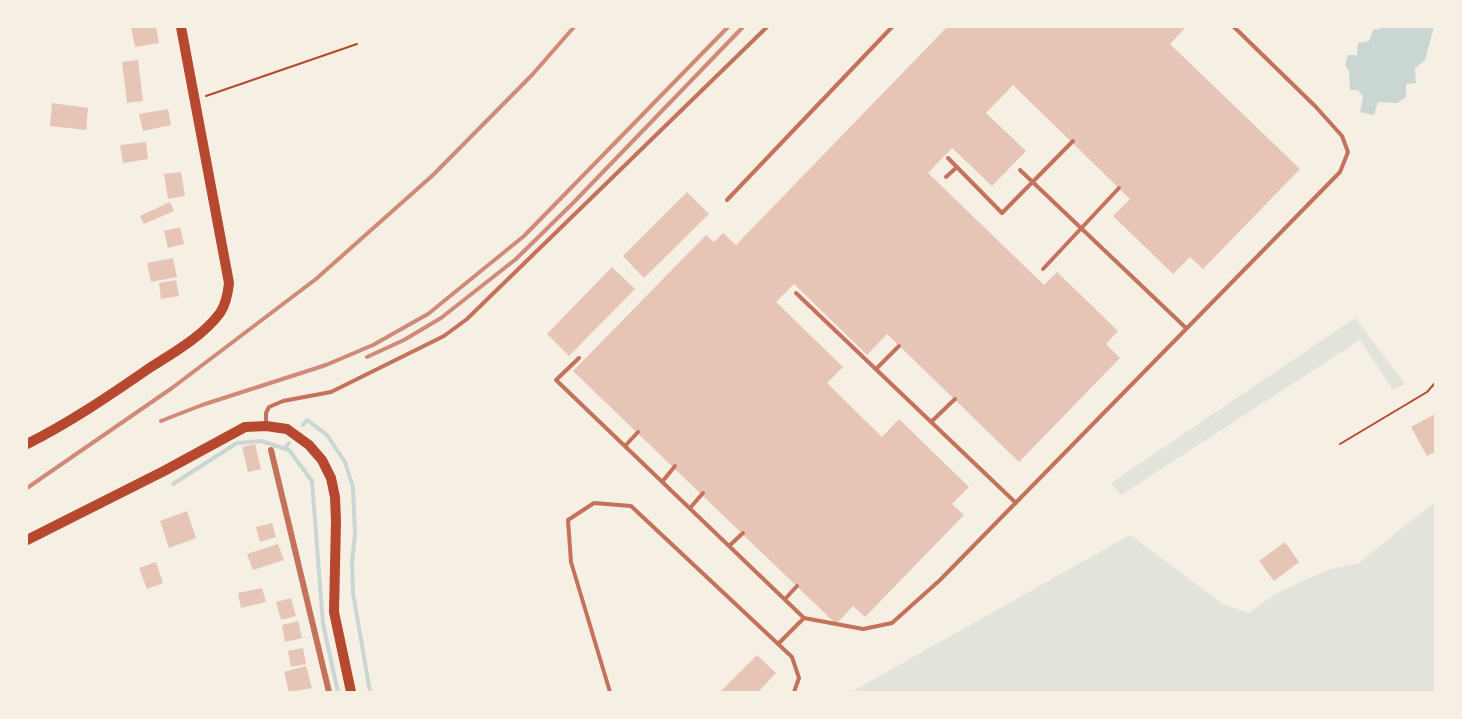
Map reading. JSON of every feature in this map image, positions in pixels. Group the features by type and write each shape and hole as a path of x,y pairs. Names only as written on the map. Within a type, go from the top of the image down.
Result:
{"main road":[{"path":"27,444 91,408 187,344 204,331 222,310 227,297 229,283 181,27"},
{"path":"27,540 245,427 266,426 287,429 299,436 322,460 331,478 336,521 334,612 351,692"}],"street":[{"path":"271,450 328,692"}],"lane":[{"path":"266,426 266,413 269,407 283,400 331,392 444,336 467,319 767,27"},
{"path":"727,200 892,27"},
{"path":"579,358 556,380 804,618 863,629 892,623 940,580 1340,172 1348,152 1342,136 1234,27"},
{"path":"948,158 1002,213 1073,141"},
{"path":"946,177 957,167"},
{"path":"1020,170 1186,328"},
{"path":"1043,269 1119,188"},
{"path":"796,293 1016,503"},
{"path":"876,369 899,346"},
{"path":"931,422 955,399"},
{"path":"625,446 638,432"},
{"path":"663,482 675,466"},
{"path":"690,508 703,494"},
{"path":"610,692 571,562 568,520 594,503 631,506 792,657 799,678 794,692"},
{"path":"729,546 743,533"},
{"path":"785,599 797,586"},
{"path":"778,644 804,618"}],"path":[{"path":"194,100 357,44"},
{"path":"1340,444 1427,393 1435,383"}],"shaded area":[{"path":"1381,27 1434,27 1425,60 1415,68 1416,83 1406,84 1406,97 1397,103 1378,102 1374,115 1360,112 1363,97 1358,90 1350,90 1349,71 1345,65 1348,55 1357,55 1358,43 1369,41 1373,30"},
{"path":"1355,318 1405,384 1393,390 1360,340 1121,495 1111,483"},
{"path":"1435,502 1435,692 851,692 1130,535 1223,604 1249,613 1275,594 1327,570 1359,563"}],"building":[{"path":"131,27 156,27 159,43 135,47"},
{"path":"947,27 1186,27 1170,44 1300,169 1203,269 1190,257 1173,274 1113,216 1130,199 1013,85 986,113 1026,151 992,186 952,148 928,173 1044,285 1057,272 1118,331 1106,344 1120,358 1019,462 887,334 867,355 794,284 776,302 843,367 827,383 882,437 899,419 969,487 952,504 964,515 865,617 853,606 836,624 573,371 706,235 714,242 723,233 736,245"},
{"path":"138,60 143,101 127,103 122,62"},
{"path":"52,103 88,108 86,130 50,126"},
{"path":"168,109 171,125 143,131 139,114"},
{"path":"146,142 148,159 123,163 120,145"},
{"path":"181,172 185,196 168,199 164,174"},
{"path":"687,192 709,214 644,278 623,256"},
{"path":"170,202 174,211 144,224 140,216"},
{"path":"180,227 184,244 168,248 164,231"},
{"path":"173,258 177,277 151,282 147,263"},
{"path":"612,267 635,289 569,356 547,334"},
{"path":"176,280 179,296 161,299 159,283"},
{"path":"1435,414 1435,452 1427,456 1411,427"},
{"path":"255,444 261,469 248,472 242,447"},
{"path":"187,511 196,538 169,548 160,521"},
{"path":"272,523 276,537 260,542 256,527"},
{"path":"1285,542 1299,562 1274,581 1259,561"},
{"path":"278,544 284,560 253,570 247,554"},
{"path":"156,562 163,583 147,589 139,568"},
{"path":"262,588 266,602 241,608 238,593"},
{"path":"291,598 296,616 281,620 276,602"},
{"path":"298,621 302,638 285,642 282,625"},
{"path":"303,648 306,664 291,667 288,651"},
{"path":"757,655 776,673 758,692 720,692"},
{"path":"306,666 312,688 289,692 284,672"}],"waterway":[{"path":"303,425 307,420 327,435 345,462 353,487 355,535 352,562 353,593 370,692"},
{"path":"173,484 237,443 261,441 289,450 312,481 323,624 338,692"},
{"path":"285,448 289,443"}],"railway":[{"path":"27,488 172,388 316,279 433,175 532,75 574,27"},
{"path":"161,421 202,405 326,365 373,345 428,314 524,236 728,27"},
{"path":"367,357 404,340 441,318 516,259 743,27"}]}
